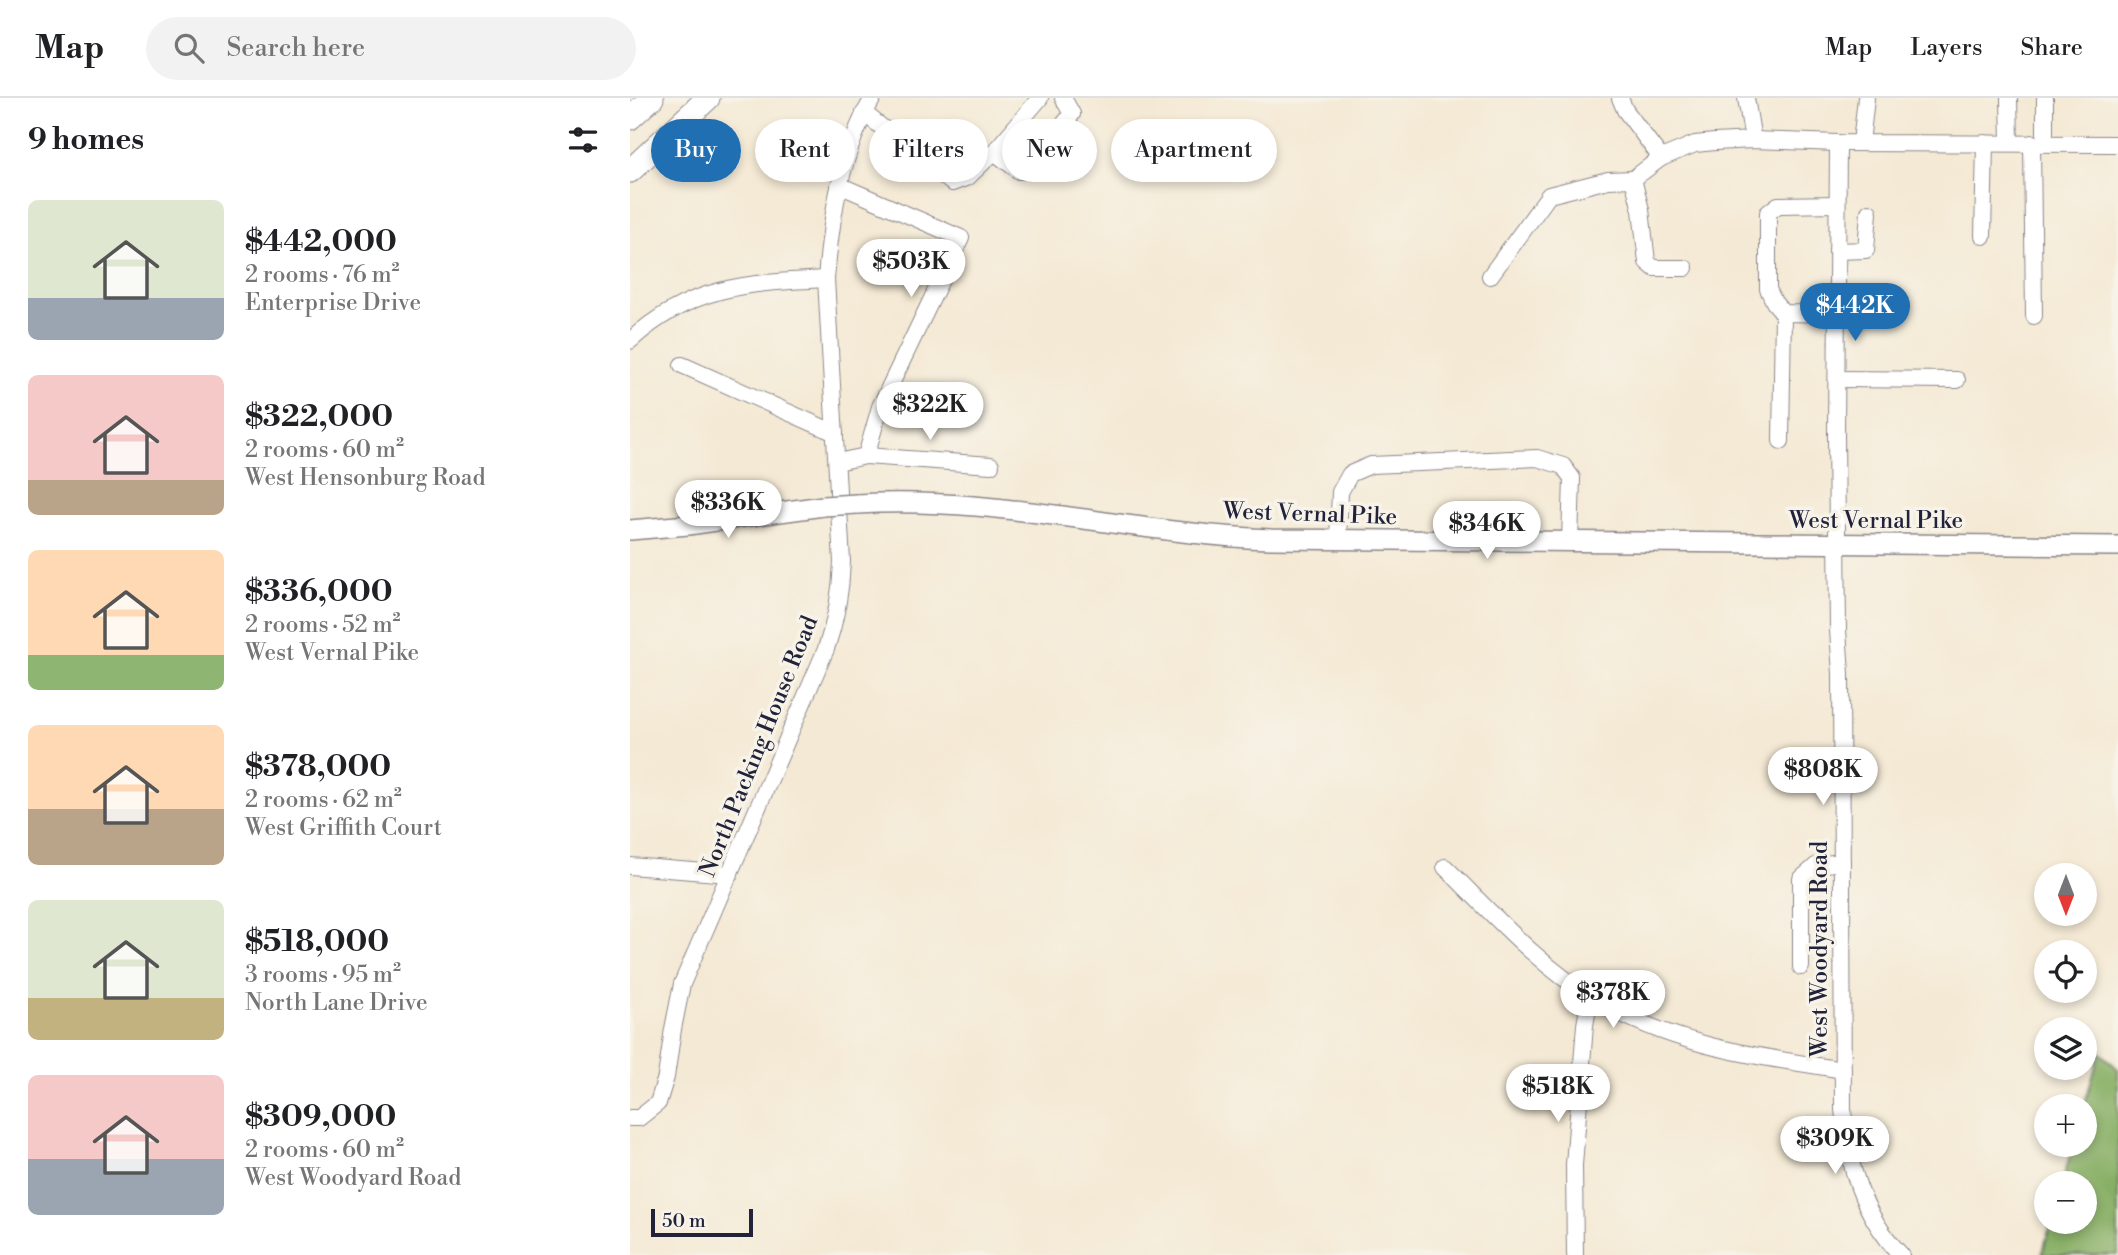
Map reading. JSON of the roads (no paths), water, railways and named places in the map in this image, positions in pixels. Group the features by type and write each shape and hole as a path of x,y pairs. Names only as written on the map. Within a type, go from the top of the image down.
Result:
{"highway":[{"path":"630,118 652,98"},
{"path":"630,171 708,98"}],"main road":[{"name":"West Vernal Pike","path":"630,530 688,525 823,506 914,503 978,505 1210,535 1271,539 2118,546"}],"street":[{"name":"North Packing House Road","path":"630,1118 639,1118 658,1103 666,1077 682,984 836,620 842,562 826,279 839,185 864,113 873,98"},
{"path":"864,113 952,183 968,177 994,152 1040,98"},
{"path":"994,152 1019,171 1027,170 1072,114 1063,98"},
{"path":"1620,98 1625,110 1661,158"},
{"path":"1746,98 1753,140"},
{"path":"1861,143 1866,98"},
{"path":"2009,98 2010,143"},
{"path":"2034,316 2039,143 2045,98"},
{"path":"1490,276 1549,195 1608,180 1633,178 1661,158 1695,144 1753,140 2118,144"},
{"name":"West Woodyard Road","path":"1838,143 1837,544 1841,674 1844,1129 1853,1174 1871,1215 1900,1255"},
{"path":"1983,236 1985,143"},
{"path":"1633,178 1641,210 1647,262 1654,268 1685,268"},
{"path":"839,185 961,238 880,407 866,456"},
{"path":"1781,441 1783,313 1768,289 1768,213 1778,205 1838,204"},
{"path":"1837,251 1866,250 1869,212"},
{"path":"630,341 652,321 702,295 752,284 826,279"},
{"path":"1783,313 1837,314"},
{"path":"682,365 835,433"},
{"path":"1837,379 1957,380"},
{"path":"837,462 866,456 991,466"},
{"path":"1338,540 1340,492 1350,474 1371,465 1537,458 1563,466 1572,478 1570,542"},
{"path":"1801,967 1801,879 1817,865 1842,863"},
{"path":"630,866 730,874"},
{"path":"1445,867 1526,946 1590,997 1641,1024 1709,1047 1843,1070"},
{"path":"1575,1255 1574,1164 1585,1025 1590,997"}]}
